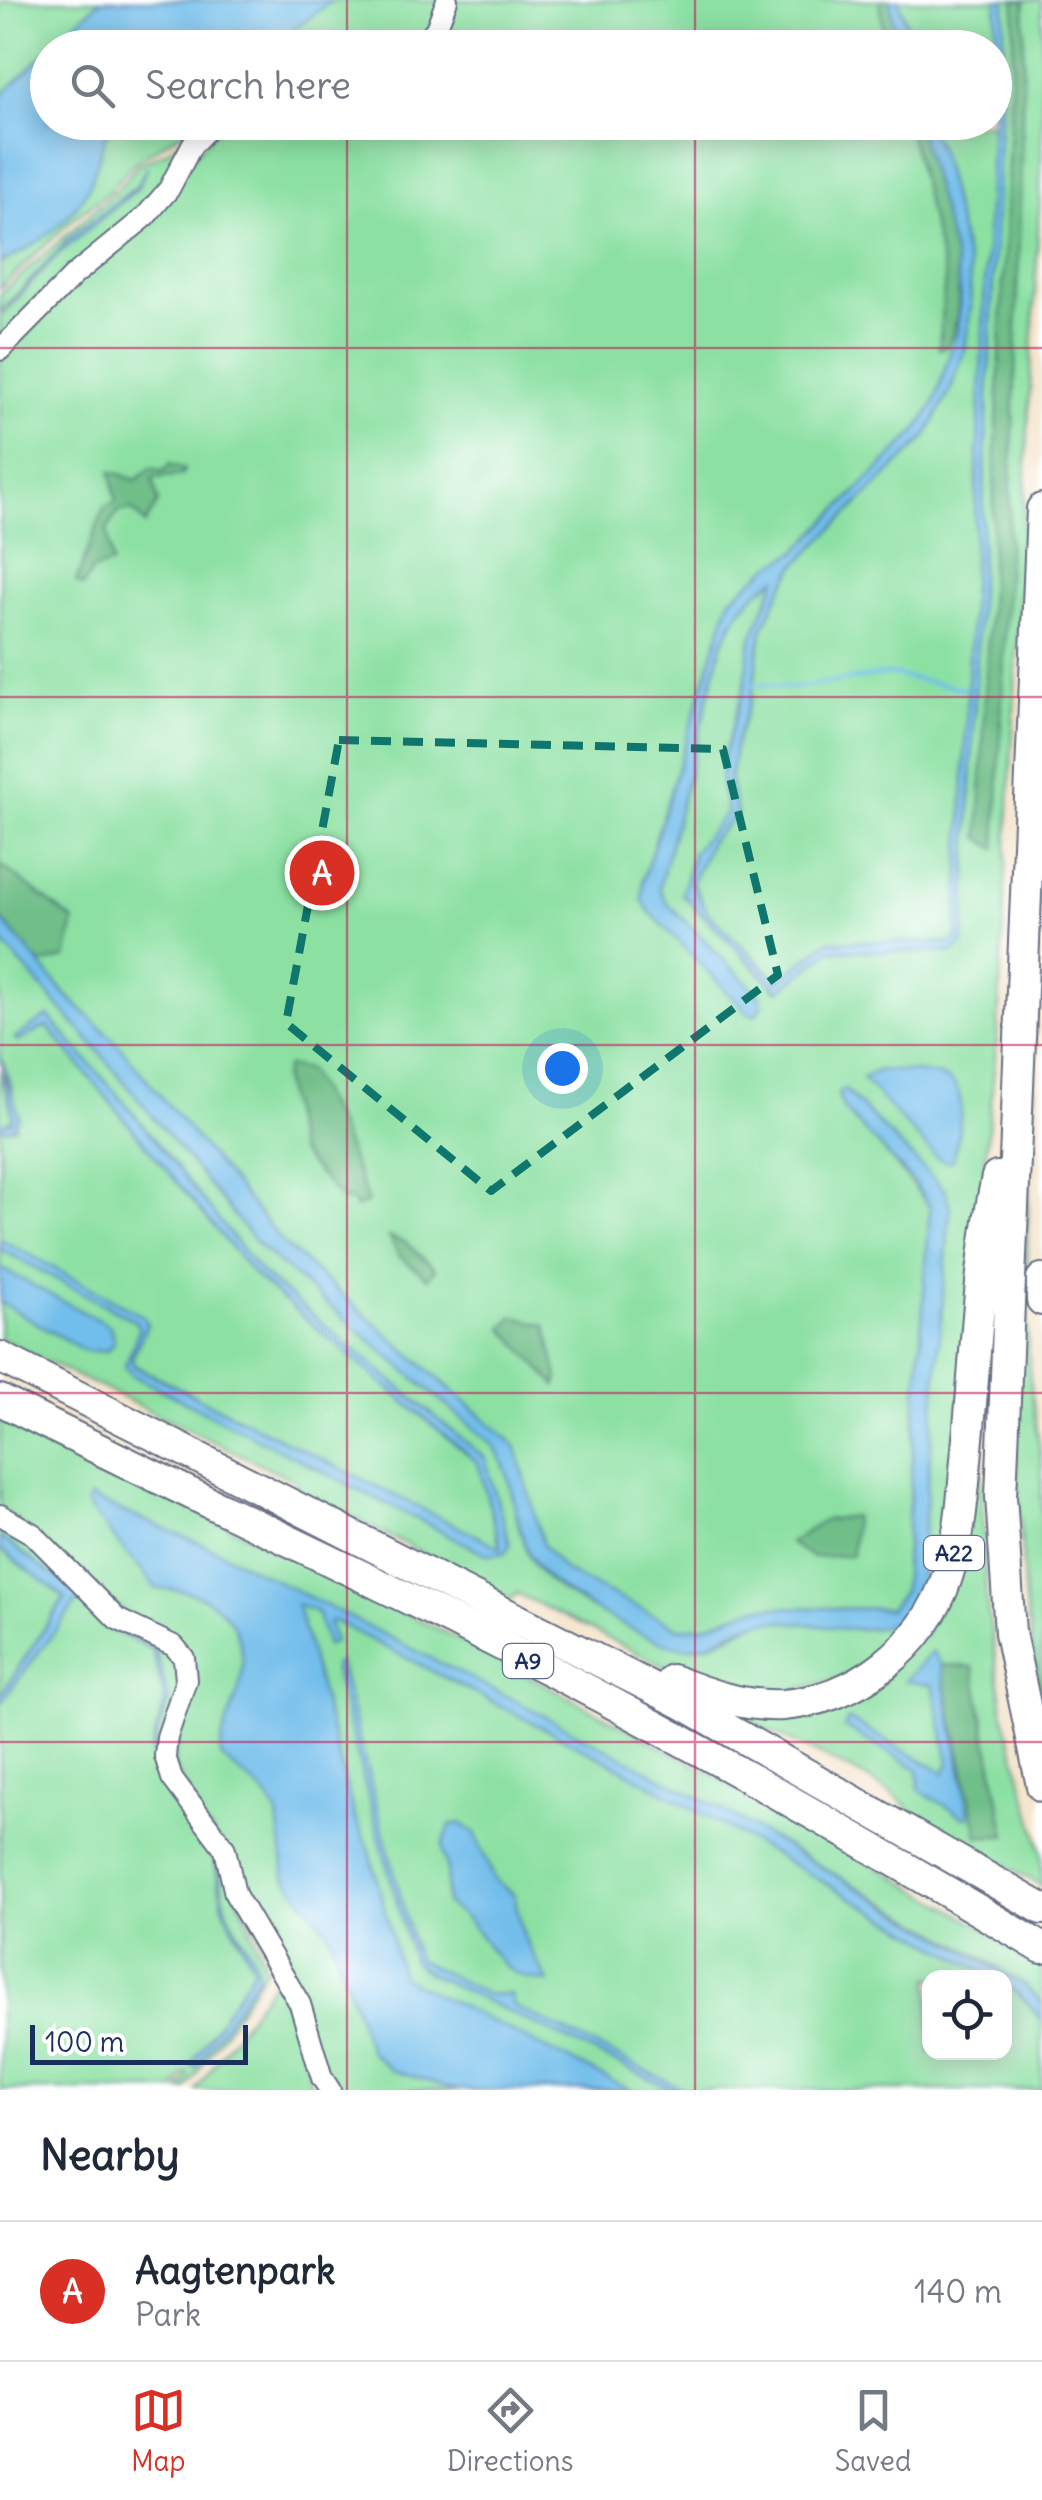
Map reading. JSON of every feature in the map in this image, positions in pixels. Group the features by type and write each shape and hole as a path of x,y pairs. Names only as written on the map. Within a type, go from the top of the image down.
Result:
{"highway":[{"name":"A22","path":"1042,509 1001,1424 1001,1539 1010,1633 1042,1786"},
{"name":"A22","path":"537,1627 717,1697 782,1705 838,1692 868,1677 922,1628 937,1604 958,1539 990,1208 1018,1076"},
{"path":"1042,1279 1042,1300"},
{"name":"A9","path":"0,1357 696,1710 1042,1909"},
{"name":"A9","path":"0,1400 189,1496 382,1585 664,1732 864,1842 1042,1948"}],"street":[{"path":"435,30 447,0"},
{"path":"0,350 74,275 145,217 169,188 197,140"},
{"path":"0,1515 33,1534 117,1619 174,1646 184,1658 186,1680 165,1756 172,1778 225,1849 235,1894 300,2004 322,2078 330,2090"}],"highlighted area":[{"path":"339,740 723,749 778,975 491,1191 286,1023"}],"green space":[{"path":"101,0 70,30 30,30 30,68 0,97 0,3"},
{"path":"333,0 443,0 429,30 290,30"},
{"path":"456,0 890,0 894,30 446,30"},
{"path":"880,0 890,0 894,30 883,30"},
{"path":"898,0 997,0 996,30 909,30"},
{"path":"1005,0 1042,0 1042,155 998,1028 955,1474 937,1578 902,1635 846,1677 777,1695 686,1677 516,1593 512,1599 297,1489 296,1481 0,1339 0,1302 85,1351 109,1326 0,1268 0,1249 135,1321 140,1329 125,1367 132,1375 488,1555 505,1553 485,1458 260,1272 135,1115 48,1016 15,1038 18,1041 47,1026 255,1276 478,1463 501,1549 134,1365 132,1359 147,1324 143,1316 0,1239 0,1129 16,1127 12,1087 0,1055 0,940 103,1056 258,1245 491,1443 506,1471 527,1551 546,1579 564,1592 633,1627 697,1645 772,1620 812,1614 913,1610 919,1593 950,1209 918,1163 844,1089 838,1094 930,1207 903,1592 889,1609 756,1607 704,1626 679,1628 565,1571 543,1545 516,1446 286,1246 113,1039 66,995 0,917 0,361 208,140 920,140 958,328 934,404 915,433 796,552 730,599 643,880 762,1006 759,995 667,903 659,888 722,644 745,605 780,577 751,640 745,686 724,754 721,782 727,811 682,894 778,991 831,950 952,953 964,943 999,140 1012,140 1012,30 1004,30"},
{"path":"1015,0 1025,0 1016,356 996,849 979,837 1009,140 1012,140"},
{"path":"104,140 170,140 134,163 106,194 74,218 0,288 0,263 53,230 75,207 91,181"},
{"path":"181,140 191,140 159,195 0,345 0,317 58,254 137,189 147,168 136,187 71,237 0,312 0,294 116,191 139,164"},
{"path":"911,140 922,140 957,267 956,324 946,347 939,349 945,277"},
{"path":"935,140 992,140 959,929 957,939 950,943 829,941 778,981 708,913 692,883 710,842 737,814 730,782 735,745 752,696 762,630 778,595 795,566 925,438 950,391 965,349 971,305 969,269"},
{"path":"170,464 184,469 182,475 153,478 158,502 145,524 133,510 118,511 107,530 112,564 93,570 83,586 76,582 104,508 116,501 111,471 136,480 151,468 164,471"},
{"path":"1042,787 1026,1295 1030,1380 1042,1465 1042,1702 1025,1602 1016,1454"},
{"path":"0,864 74,921 66,958 40,964 0,917"},
{"path":"287,1066 308,1070 341,1132 368,1202 356,1208 352,1201 342,1200 298,1151 283,1078"},
{"path":"0,1071 13,1117 5,1124 0,1124"},
{"path":"389,1237 405,1242 435,1269 428,1278 400,1257"},
{"path":"514,1317 546,1325 558,1377 556,1386 503,1328"},
{"path":"986,1325 981,1467 986,1597 1004,1715 1042,1854 1042,1886 916,1816 903,1802 857,1773 731,1711 794,1711 926,1633"},
{"path":"0,1414 466,1643 717,1776 978,1924 1042,1966 1042,2003 1012,1977 1012,1970 1001,1970 717,1807 234,1560 305,1606 608,1761 980,1970 922,1970 922,2060 1012,2060 1012,1990 1042,2021 1042,2090 335,2090 171,1758 192,1669 0,1507"},
{"path":"854,1516 852,1555 812,1557 789,1543 825,1520"},
{"path":"0,1519 176,1653 183,1684 171,1790 181,1809 211,1830 266,1968 186,2090 179,2090 189,2076 186,2073 174,2090 0,2090 0,1704 76,1598 107,1628 152,1649 164,1698 164,1704 154,1742 153,1751 160,1781 155,1741 169,1701 155,1647 103,1622 76,1592 0,1537","holes":["212,1848 227,1910 258,1975 191,2064 254,1969 223,1906"]},
{"path":"0,1549 65,1597 0,1696"},
{"path":"941,1665 973,1667 1006,1836 978,1836"},
{"path":"274,1980 290,2001 312,2090 196,2090"}],"water":[{"path":"101,0 333,0 294,30 68,30"},
{"path":"890,0 898,0 909,30 894,30"},
{"path":"997,0 1005,0 1004,30 996,30"},
{"path":"30,68 30,140 104,140 91,181 76,207 41,240 0,263 0,97"},
{"path":"922,140 935,140 969,269 971,305 965,349 950,391 925,438 795,566 778,595 762,631 752,696 735,745 730,782 737,814 710,842 692,883 708,913 778,981 829,941 949,943 957,939 991,140 999,140 964,943 952,953 831,950 779,991 682,894 693,852 727,812 721,782 724,754 745,686 751,640 777,578 744,606 722,644 659,888 667,903 759,995 762,1006 756,1015 748,1013 648,910 642,899 643,880 730,599 769,567 796,552 915,433 934,404 958,328 960,296 954,255"},
{"path":"147,167 137,189 58,254 0,317 71,237 136,187"},
{"path":"0,917 66,995 113,1039 286,1246 516,1446 543,1545 565,1571 679,1628 704,1626 756,1607 889,1609 903,1592 930,1207 912,1180 844,1110 838,1094 844,1089 945,1190 950,1209 919,1593 908,1612 892,1624 872,1628 760,1622 702,1645 681,1647 614,1620 551,1581 528,1551 508,1477 491,1443 258,1245 103,1056 0,940"},
{"path":"48,1016 135,1115 260,1272 485,1458 510,1545 505,1553 488,1555 132,1375 125,1367 139,1329 135,1321 0,1249 0,1239 143,1316 147,1324 132,1358 134,1366 501,1548 478,1463 255,1276 47,1026 18,1041 15,1038"},
{"path":"0,1055 19,1116 12,1128 0,1129 0,1124 11,1122 13,1117"},
{"path":"879,1070 926,1073 953,1083 961,1109 953,1160 947,1162 936,1157 862,1078"},
{"path":"0,1268 110,1326 114,1341 107,1351 85,1351 0,1302"},
{"path":"90,1498 216,1550 522,1704 717,1807 999,1970 980,1970 608,1761 334,1621 329,1622 334,1642 327,1646 317,1612 297,1605 355,1818 369,1848 402,1977 630,2090 457,2090 390,2070 369,2050 330,1934 285,1877 278,1815 267,1796 221,1757 223,1736 242,1674 242,1654 231,1622 221,1610 193,1594 157,1589 87,1503"},
{"path":"0,1537 76,1592 103,1622 155,1647 169,1701 155,1741 160,1782 151,1750 165,1701 152,1649 107,1628 79,1599 0,1704 0,1696 65,1598 0,1549"},
{"path":"933,1651 941,1665 970,1816 964,1817 919,1790 918,1769 844,1727 848,1719 944,1773 949,1762 933,1685 905,1681"},
{"path":"339,1663 417,1959 486,1994 511,1995 514,2006 685,2090 673,2090 433,1976 413,1962 334,1670 334,1664"},
{"path":"461,1823 475,1833 495,1880 514,1895 524,1937 548,1982 507,1968 465,1918 446,1903 447,1869 442,1847 450,1825"},
{"path":"213,1847 227,1910 258,1975 195,2068 191,2064 254,1969 223,1906"},
{"path":"1012,1978 1042,2003 1042,2021 1012,1990"}],"waterway":[{"path":"753,684 794,688 889,674 965,689"}],"place":[{"name":"Aagtenpark","path":"322,873"}]}
